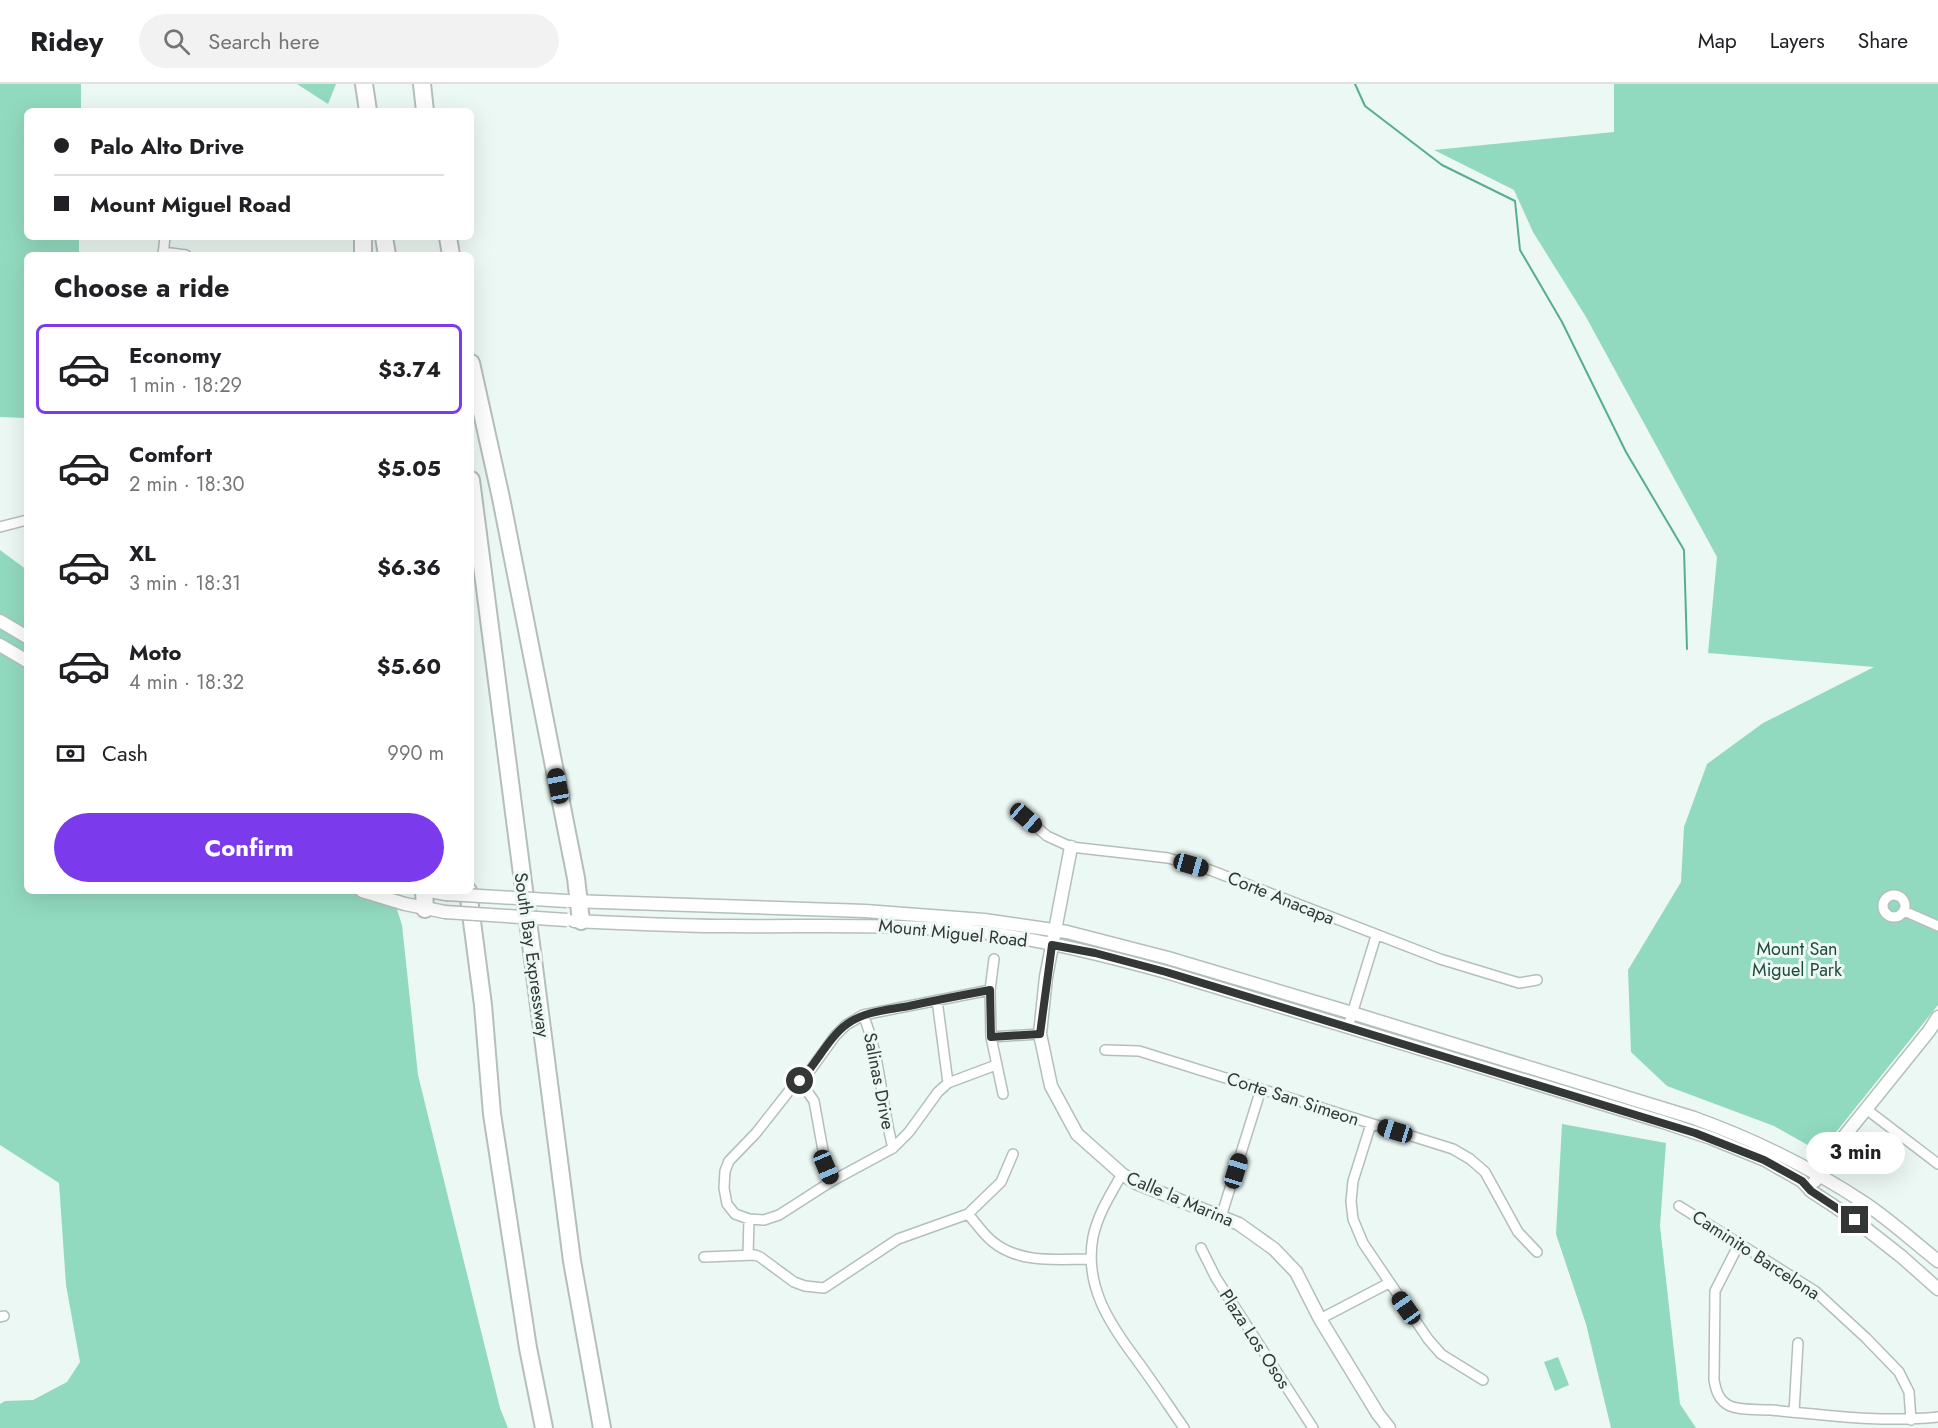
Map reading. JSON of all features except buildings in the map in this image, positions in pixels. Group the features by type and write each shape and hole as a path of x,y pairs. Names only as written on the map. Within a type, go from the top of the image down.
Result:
{"highway":[{"path":"361,108 362,84"},
{"path":"362,84 367,108"},
{"path":"422,84 425,108"},
{"path":"474,376 501,498 573,901 574,921"},
{"name":"South Bay Expressway","path":"474,503 572,1261 602,1428"},
{"path":"424,894 425,909"},
{"path":"468,894 483,1005 492,1114 528,1348 544,1428"}],"street":[{"path":"0,527 24,521"},
{"path":"0,621 24,635"},
{"path":"0,645 24,659"},
{"name":"Corte Anacapa","path":"1026,818 1047,836 1071,847 1168,858 1210,870 1440,959 1519,983 1538,980"},
{"name":"Calle la Marina","path":"1071,847 1052,945 1040,1034 1051,1086 1077,1134 1122,1174 1136,1183 1250,1231 1285,1260 1296,1272 1320,1319 1378,1414 1389,1428"},
{"name":"Mount Miguel Road","path":"372,894 425,909 445,912 574,921 730,926 865,924 989,933 1095,953 1166,972 1651,1118 1710,1138 1764,1160 1802,1181 1811,1191 1855,1220 1902,1257 1938,1289"},
{"name":"Mount Miguel Road","path":"446,894 573,901 865,911 984,920 1055,931 1168,958 1694,1118 1733,1132 1818,1175 1868,1205 1938,1261"},
{"path":"1904,911 1938,926"},
{"path":"1348,1027 1376,936"},
{"path":"994,959 990,990 991,1037 1003,1094"},
{"path":"990,990 863,1015 846,1025 756,1133 729,1161 723,1181 727,1204 735,1214 749,1219 764,1220 779,1215 832,1181 893,1148 909,1132 938,1092 948,1083 996,1065"},
{"path":"937,1000 948,1083"},
{"name":"Salinas Drive","path":"863,1015 873,1037 887,1126 893,1148"},
{"path":"1811,1191 1838,1143 1934,1034 1938,1017"},
{"path":"991,1037 1040,1034"},
{"name":"Corte San Simeon","path":"1105,1050 1139,1051 1453,1149 1470,1159 1485,1172 1518,1232 1538,1252"},
{"path":"800,1081 814,1101 826,1167 832,1181"},
{"path":"1221,1217 1261,1089"},
{"path":"1866,1109 1938,1164"},
{"path":"1371,1124 1353,1181 1352,1209 1356,1228 1363,1243 1428,1339 1441,1354 1483,1380"},
{"path":"704,1257 748,1255 760,1257 794,1282 824,1288 898,1239 968,1214 1001,1182 1013,1154"},
{"path":"1122,1174 1098,1220 1091,1259 1094,1284 1106,1315 1184,1428"},
{"name":"Caminito Barcelona","path":"1679,1206 1815,1291 1866,1338 1901,1376 1909,1392 1911,1420"},
{"path":"968,1214 991,1240 1006,1251 1030,1259 1091,1259"},
{"path":"748,1255 749,1219"},
{"path":"1739,1244 1715,1291 1714,1380 1721,1400 1731,1407 1794,1412 1868,1423 1938,1417"},
{"name":"Plaza Los Osos","path":"1201,1248 1216,1278 1313,1428"},
{"path":"1320,1319 1389,1282"},
{"path":"1794,1412 1798,1343"}],"green space":[{"path":"0,84 81,84 81,108 24,108 24,240 79,240 79,252 24,252 24,418 0,417"},
{"path":"297,84 336,84 328,104"},
{"name":"Mount San Miguel Park","path":"1614,84 1938,84 1938,1005 1820,1152 1774,1126 1667,1086 1631,1052 1628,970 1681,882 1684,827 1707,764 1763,723 1874,667 1708,653 1717,557 1586,317 1533,232 1514,190 1434,150 1614,132"},
{"path":"0,550 24,568 24,894 392,894 402,925 418,1075 500,1408 508,1428 0,1428 0,1404 5,1401 33,1400 67,1382 80,1362 66,1285 59,1183 0,1145"},
{"path":"1562,1124 1666,1143 1660,1226 1680,1404 1696,1428 1611,1428 1586,1324 1556,1234"},
{"path":"1558,1357 1569,1385 1555,1391 1544,1362"}],"waterway":[{"path":"1355,84 1365,106 1442,165 1515,201 1520,250 1562,322 1626,452 1684,550 1687,649"}],"route":[{"path":"800,1081 846,1025 863,1015 937,1000 990,990 991,1037 1040,1034 1052,945 1095,953 1166,972 1710,1138 1764,1160 1802,1181 1811,1191 1855,1220"}]}
